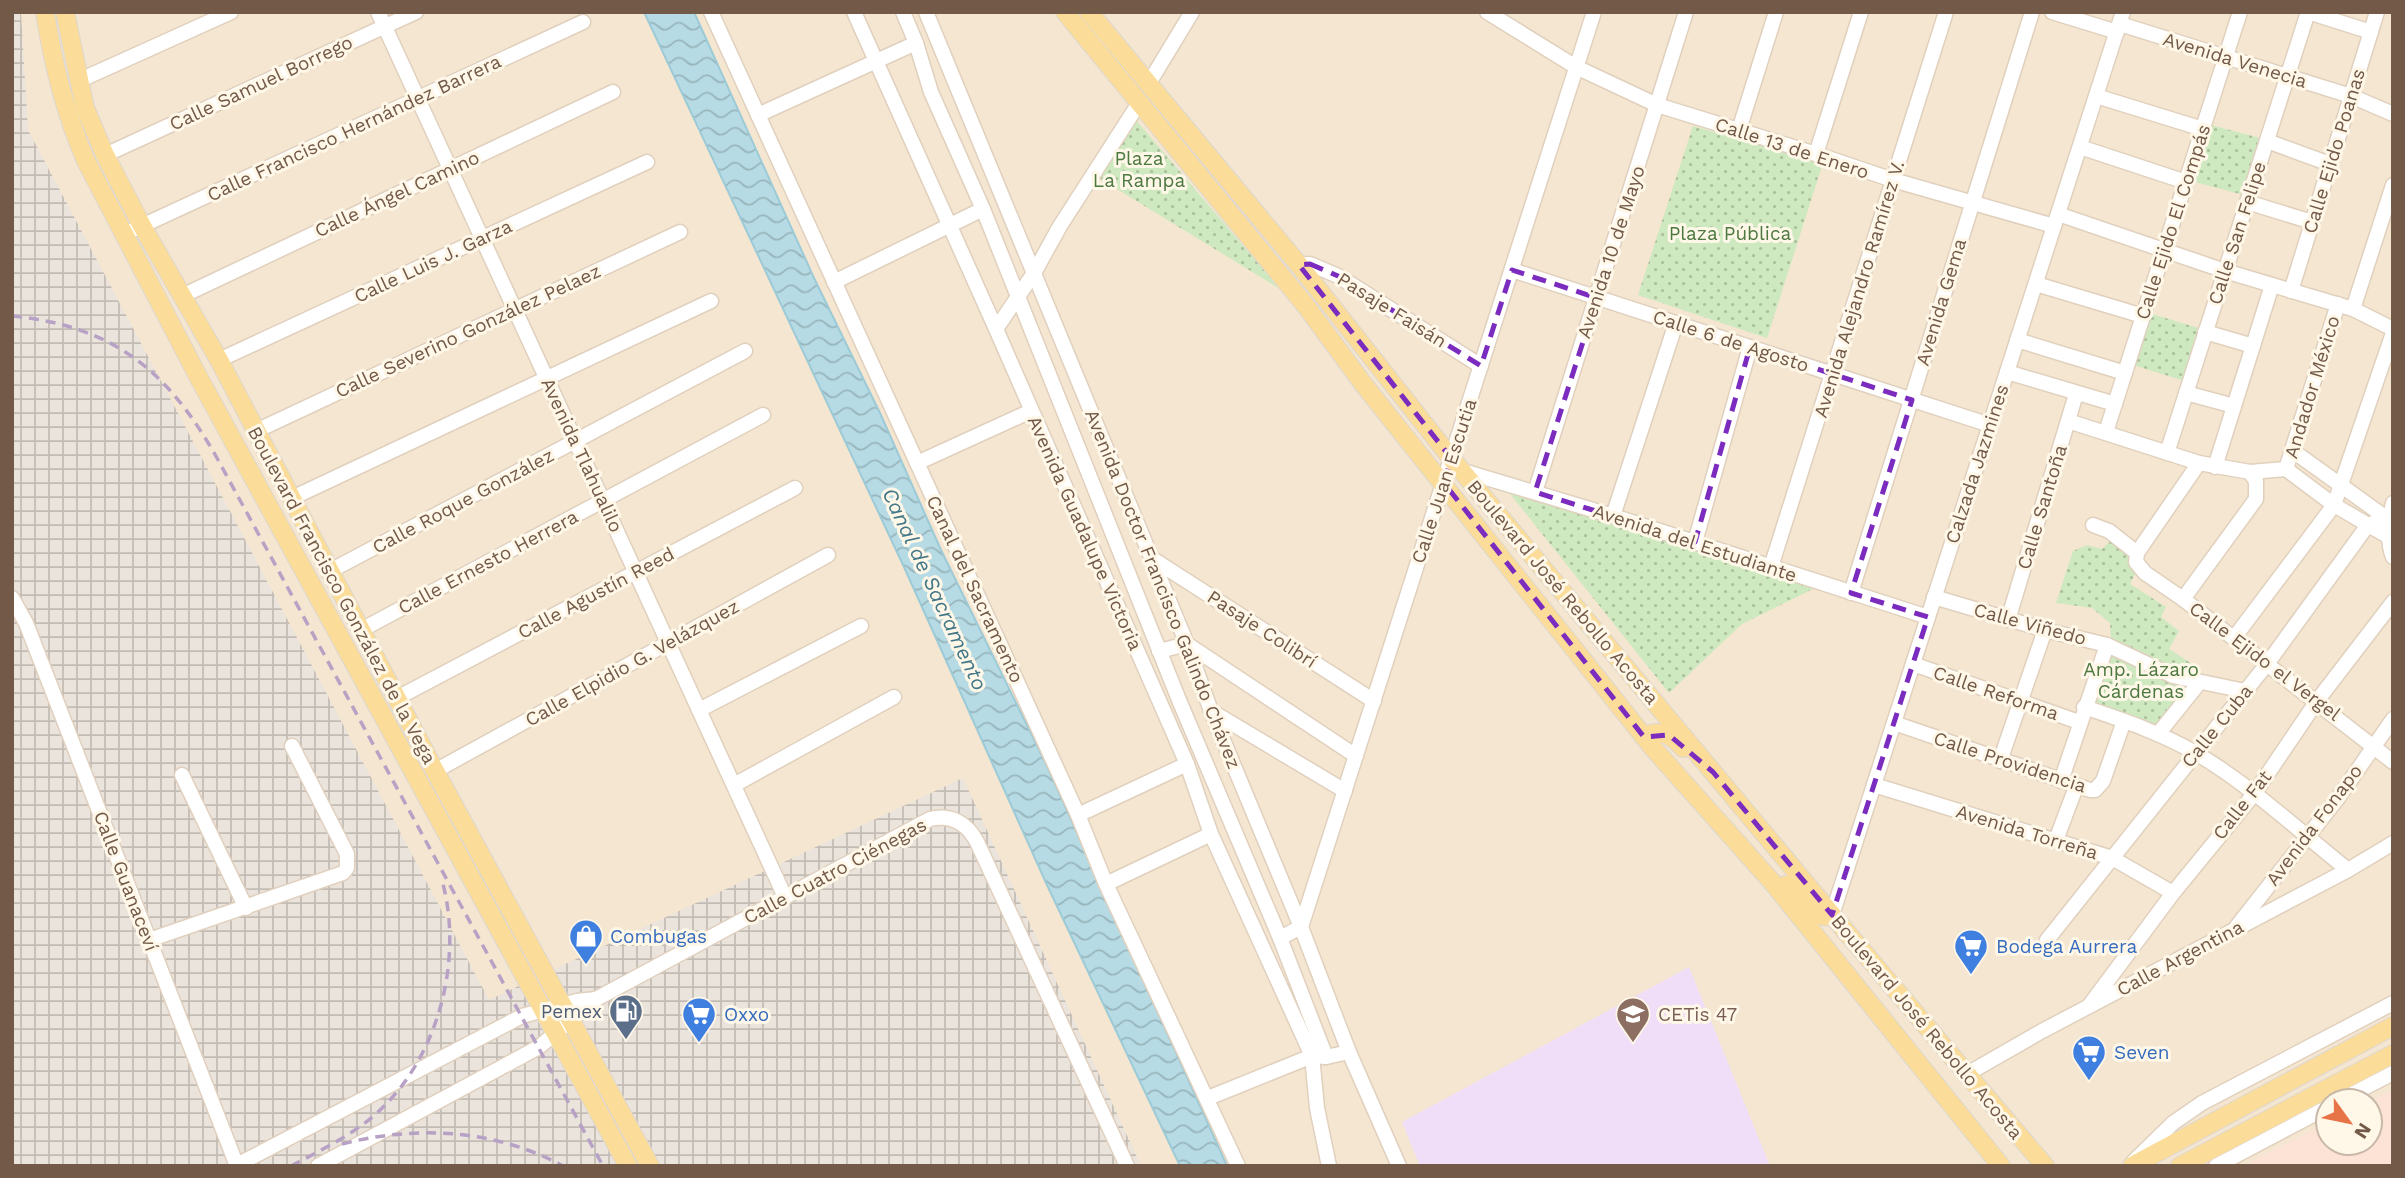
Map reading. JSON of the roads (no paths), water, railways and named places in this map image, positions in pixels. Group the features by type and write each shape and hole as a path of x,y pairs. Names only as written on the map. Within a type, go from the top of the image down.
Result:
{"main road":[{"name":"Boulevard Francisco González de la Vega","path":"45,12 59,87 71,127 86,161 200,380 628,1166"},
{"name":"Boulevard Francisco González de la Vega","path":"65,12 85,108 105,155 142,226 219,360 435,771 650,1166"},
{"name":"Boulevard José Rebollo Acosta","path":"1065,12 1306,306 1364,385 1644,737 1773,883 2001,1166"},
{"name":"Boulevard José Rebollo Acosta","path":"1089,12 1299,265 1457,465 1832,915 2046,1166"},
{"path":"1077,27 1092,37 1131,81 1149,83"},
{"path":"1644,737 1659,732 1669,735 1713,772"},
{"path":"1773,883 1788,886 1819,916 1832,915"},
{"path":"2130,1166 2393,1026"},
{"path":"2180,1166 2393,1054"}],"street":[{"path":"78,81 230,12"},
{"name":"Avenida Tlahualilo","path":"378,12 785,897"},
{"name":"Calle Samuel Borrego","path":"105,155 416,12"},
{"name":"Canal del Sacramento","path":"711,12 1078,815 1106,884 1238,1166"},
{"name":"Avenida Guadalupe Victoria","path":"854,12 1187,764 1211,834 1319,1056"},
{"name":"Avenida Doctor Francisco Galindo Chávez","path":"903,12 931,92 983,209 1159,651 1280,938 1319,1056"},
{"name":"Avenida Doctor Francisco Galindo Chávez","path":"926,12 1187,644 1211,711 1301,927 1349,1052 1399,1166"},
{"path":"1149,83 1192,12"},
{"name":"Calle 13 de Enero","path":"1487,12 1576,68 1657,105 1893,180 1972,202 2056,220 2338,304 2354,309 2393,331"},
{"name":"Calle Juan Escutia","path":"1301,927 1444,483 1457,465 1481,366 1594,12"},
{"name":"Avenida 10 de Mayo","path":"1535,492 1686,12"},
{"path":"1739,130 1776,12"},
{"path":"1816,154 1861,12"},
{"name":"Avenida Alejandro Ramírez V.","path":"1771,567 1946,12"},
{"name":"Avenida Gema","path":"1851,593 2032,12"},
{"name":"Avenida Venecia","path":"2052,12 2120,23 2351,96 2393,114"},
{"name":"Calle Ejido El Compás","path":"2106,432 2240,12"},
{"path":"2308,12 2371,32"},
{"name":"Calle San Felipe","path":"2166,453 2308,12"},
{"name":"Calle Ejido Poanas","path":"2291,290 2377,12"},
{"name":"Calle Francisco Hernández Barrera","path":"125,234 583,22"},
{"name":"Calzada Jazmines","path":"1832,915 2120,23"},
{"path":"758,115 916,43"},
{"name":"Calle Ángel Camino","path":"182,296 613,92"},
{"path":"931,92 959,93"},
{"path":"2096,96 2203,129"},
{"path":"996,329 1034,273 1060,226 1139,103"},
{"path":"2267,141 2330,164"},
{"path":"2080,147 2186,182"},
{"name":"Calle Luis J. Garza","path":"219,360 647,162"},
{"name":"Andador México","path":"2354,309 2393,185"},
{"path":"2247,202 2312,222"},
{"path":"834,282 983,209"},
{"name":"Calle Severino González Pelaez","path":"256,431 680,232"},
{"name":"Pasaje Faisán","path":"1299,265 1310,264 1338,276 1481,366"},
{"name":"Calle 6 de Agosto","path":"1512,270 1990,425"},
{"path":"2036,284 2143,316"},
{"path":"2215,467 2272,285"},
{"path":"292,498 711,301"},
{"name":"Andador México","path":"2286,469 2338,304"},
{"path":"1613,516 1676,323"},
{"path":"2234,638 2334,505 2393,331"},
{"path":"2206,332 2253,346"},
{"path":"2017,340 2126,373"},
{"path":"1695,542 1750,347"},
{"name":"Calle Roque González","path":"330,571 745,351"},
{"path":"2007,372 2115,404"},
{"path":"2186,393 2234,406"},
{"name":"Calle Santoña","path":"2008,620 2076,394"},
{"path":"917,463 1031,411"},
{"name":"Calle Ernesto Herrera","path":"361,630 763,415"},
{"path":"2068,421 2215,467 2250,472 2286,469 2334,505 2389,537"},
{"path":"2293,451 2391,521"},
{"path":"2136,558 2199,463"},
{"name":"Avenida del Estudiante","path":"1457,465 1928,617"},
{"path":"2183,599 2256,499 2256,481 2250,472"},
{"name":"Calle Agustín Reed","path":"397,698 795,488"},
{"path":"2393,503 2389,537 2389,549 2393,557"},
{"path":"2370,526 2375,522 2391,521"},
{"name":"Calle Ejido el Vergel","path":"2093,525 2109,531 2136,558 2145,573 2318,701 2393,762"},
{"name":"Calle Cuba","path":"2047,940 2267,664 2365,529 2370,526"},
{"name":"Calle Elpidio G. Velázquez","path":"435,771 828,555"},
{"name":"Pasaje Colibrí","path":"1151,558 1374,701"},
{"name":"Calle Viñedo","path":"1934,597 2008,620 2106,645 2173,676 2245,691"},
{"name":"Calle Guanaceví","path":"12,598 26,623 236,1165"},
{"name":"Calle Fat","path":"2089,1006 2173,893 2254,794 2318,701 2393,602"},
{"path":"699,710 861,626"},
{"path":"2000,761 2045,630"},
{"path":"1159,651 1187,644 1356,756"},
{"path":"2061,781 2106,645"},
{"name":"Calle Reforma","path":"1913,664 2079,722"},
{"path":"2158,734 2199,682"},
{"path":"734,785 894,697"},
{"name":"Calle Reforma","path":"2084,707 2158,734 2195,753 2254,794 2348,870"},
{"path":"1211,711 1345,791"},
{"name":"Avenida Fonapo","path":"2234,930 2338,798 2393,719"},
{"name":"Calle Providencia","path":"1894,723 2076,787 2095,790 2100,786 2124,721"},
{"path":"149,940 343,873 347,867 347,854 292,746"},
{"path":"1078,815 1187,764"},
{"path":"182,775 246,908"},
{"name":"Avenida Torreña","path":"1874,785 2112,858 2173,893"},
{"path":"2056,840 2076,787"},
{"name":"Calle Cuatro Ciénegas","path":"236,1165 522,1016 542,1010 567,1013 930,819 949,818 964,825 977,842 1127,1166"},
{"path":"1106,884 1211,834"},
{"name":"Calle Argentina","path":"1967,1074 2393,844"},
{"path":"1280,938 1301,927"},
{"path":"2130,1166 2173,1122 2202,1103 2393,1003"},
{"name":"Calle Cuatro Ciénegas","path":"318,1166 539,1047 556,1034 567,1013"},
{"path":"1208,1098 1319,1056 1349,1052"},
{"path":"1319,1056 1317,1108 1329,1166"},
{"path":"2366,1087 2393,1073"},
{"path":"2216,1166 2314,1114"}],"water":[{"name":"Canal de Sacramento","path":"644,12 694,12 941,550 1046,764 1227,1166 1180,1166 1047,885 904,567"}],"railway":[{"path":"12,316 48,321 109,342 157,377 198,427 603,1166"},
{"path":"291,1166 336,1142 378,1112 399,1090 416,1064 430,1036 447,976 450,945 443,884"},
{"path":"342,1144 398,1134 455,1134 510,1144 563,1166"}],"place":[{"name":"Combugas","path":"586,966"},
{"name":"Bodega Aurrera","path":"1971,976"},
{"name":"Pemex","path":"626,1041"},
{"name":"Oxxo","path":"699,1044"},
{"name":"CETis 47","path":"1633,1044"},
{"name":"Seven","path":"2089,1082"}],"park label":[{"name":"Plaza La Rampa","path":"1139,169"},
{"name":"Plaza Pública","path":"1730,233"},
{"name":"Amp. Lázaro Cárdenas","path":"2141,680"}]}
